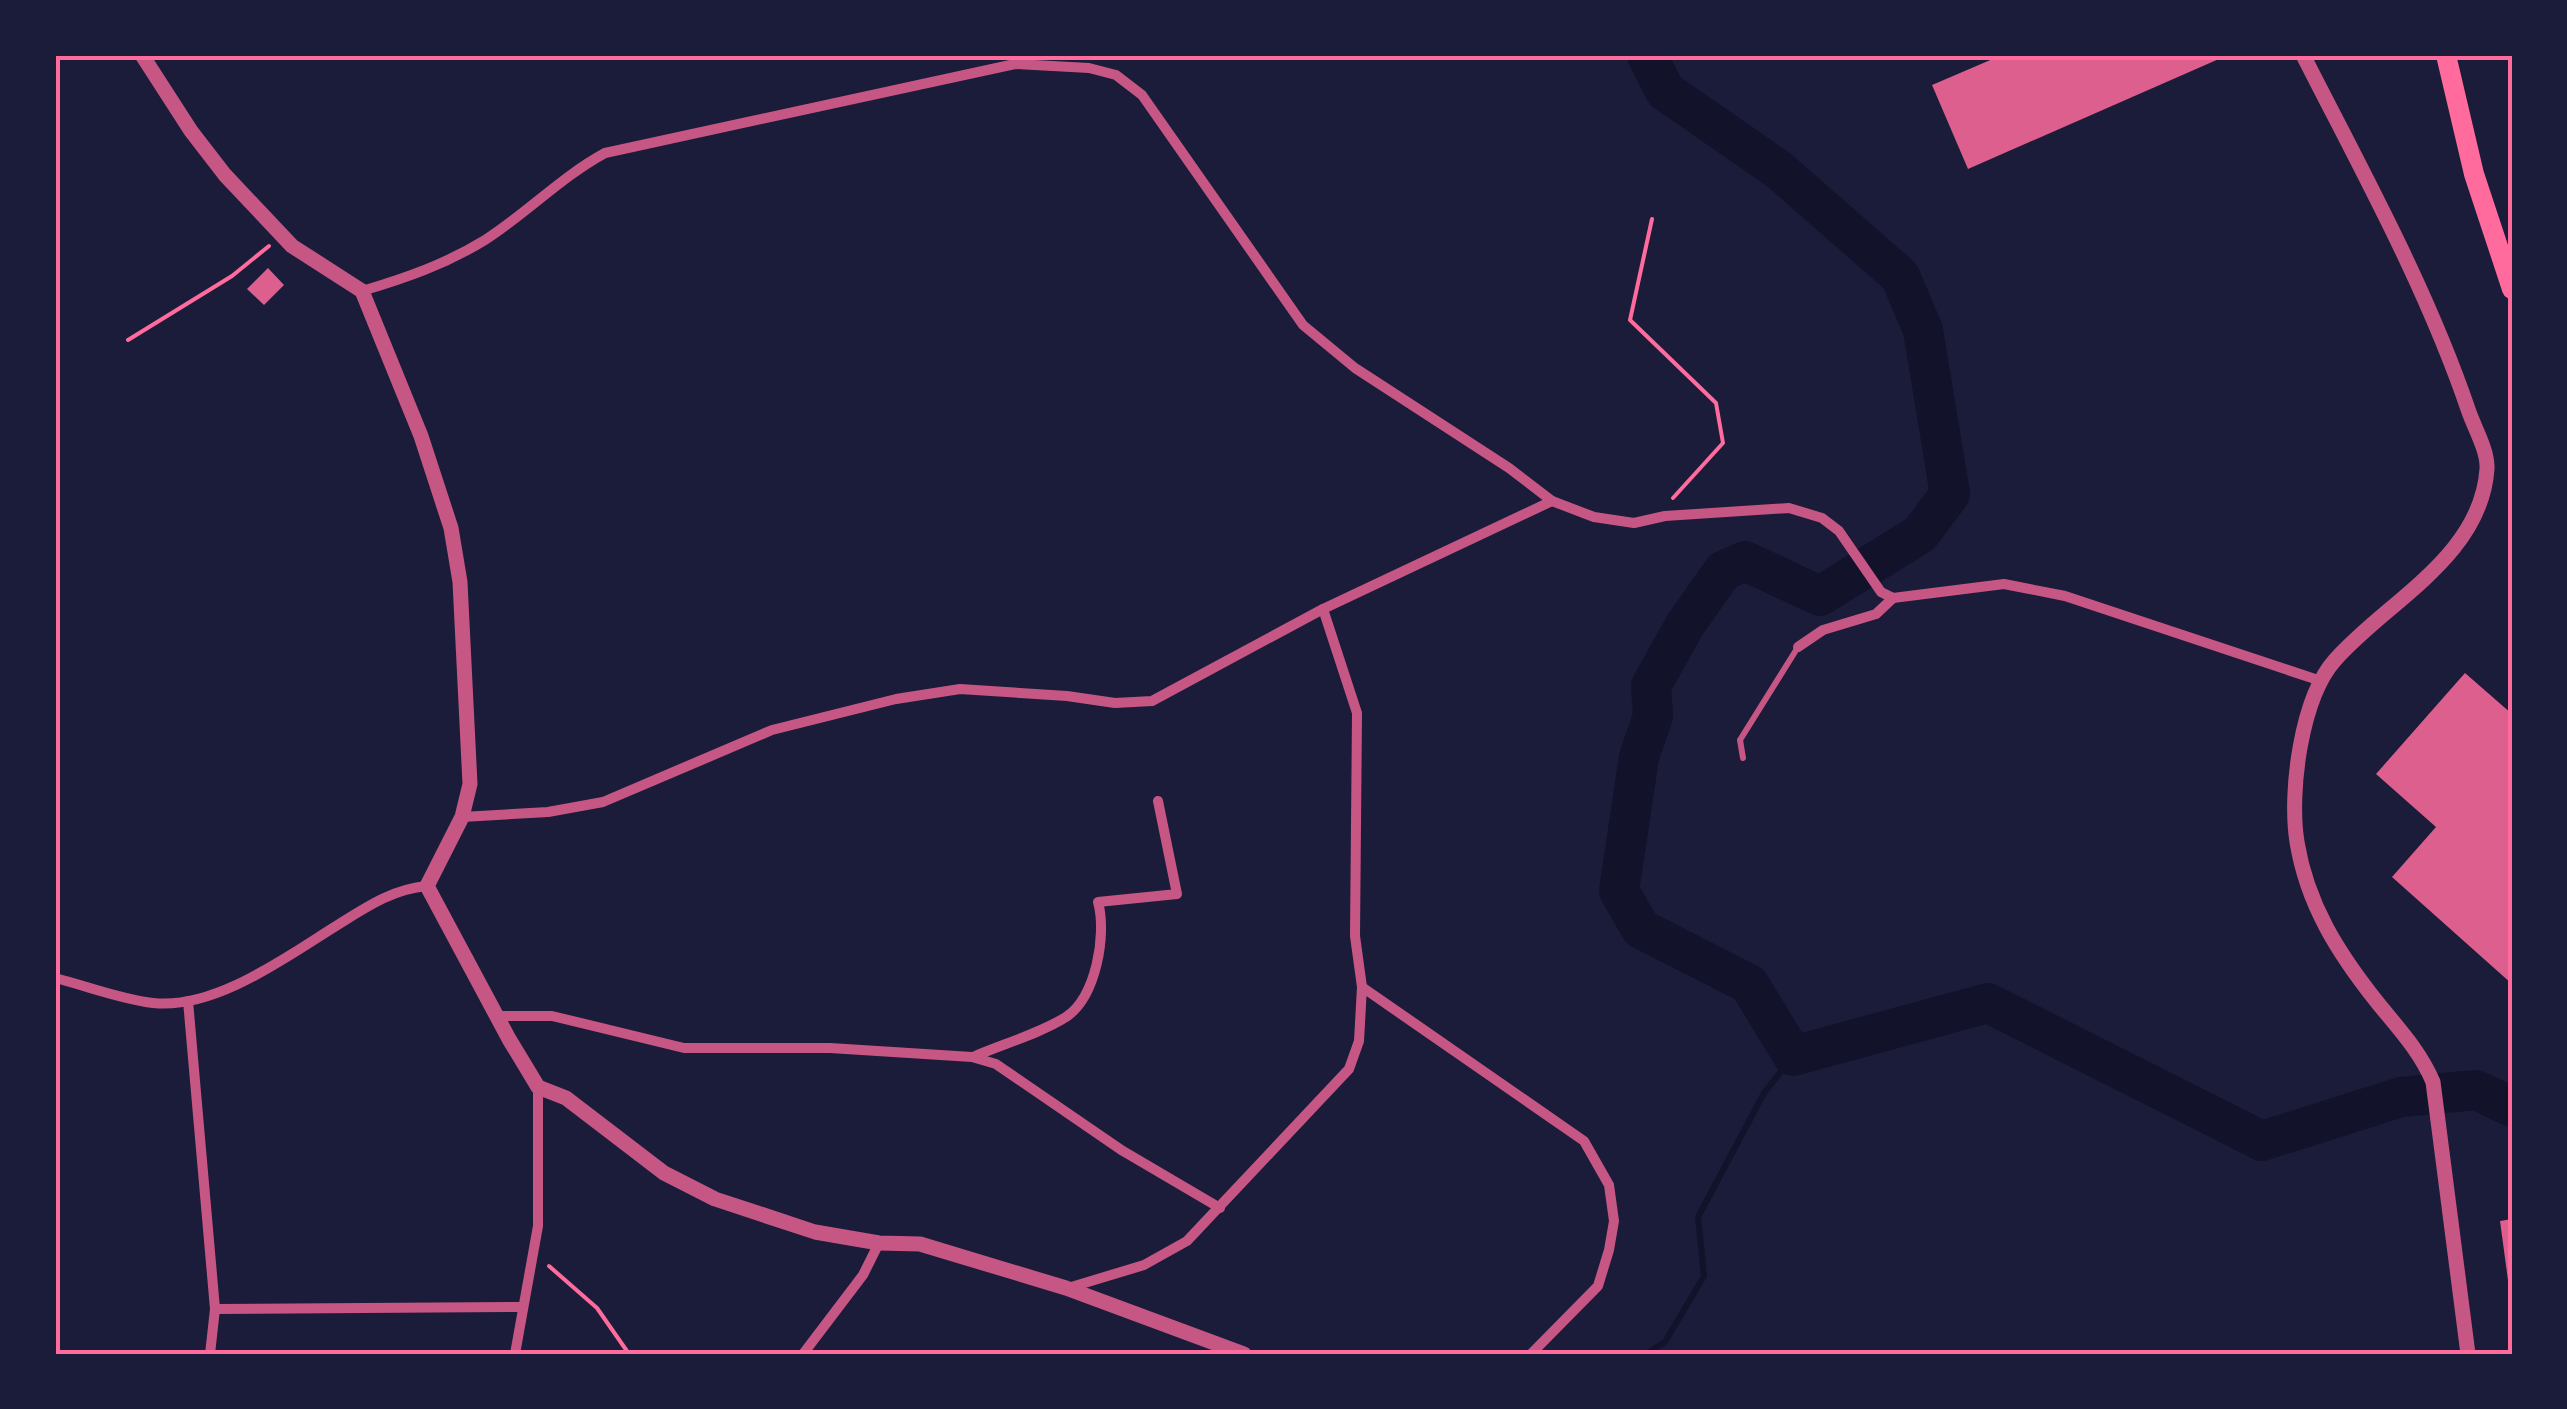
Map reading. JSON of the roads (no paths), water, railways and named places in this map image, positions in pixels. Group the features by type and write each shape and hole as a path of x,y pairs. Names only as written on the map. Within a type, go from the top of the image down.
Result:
{"highway":[{"path":"2446,55 2474,174 2512,289"},
{"path":"2459,55 2481,150 2512,250"}],"street":[{"path":"142,55 225,176 292,246 362,291 421,436 451,528 460,582 470,784 462,817 427,886"},
{"path":"2303,55 2450,354 2488,464 2484,488 2466,532 2437,566 2334,661 2321,681 2305,729 2294,804 2296,840 2306,882 2323,926 2356,975 2423,1059 2433,1082 2468,1354"},
{"path":"362,291 422,273 486,239 574,170 605,152 1016,64 1089,68 1116,75 1142,95 1303,325 1355,368 1510,468 1552,501 1594,518 1634,523 1665,516 1789,508 1822,518 1840,531 1882,592 1893,598 2004,584 2065,596 2321,681"},
{"path":"462,817 548,812 603,802 772,730 896,699 960,690 1116,702 1152,701 1323,609 1552,501"},
{"path":"1798,647 1823,630 1876,614 1893,598"},
{"path":"1066,1288 1144,1265 1187,1241 1349,1069 1359,1041 1362,987 1355,936 1357,713 1323,609"},
{"path":"972,1057 1066,1016 1081,1002 1102,940 1098,902 1177,894 1158,800"},
{"path":"55,978 150,1002 188,1000 239,984 372,903 408,888 427,886"},
{"path":"427,886 538,1087 538,1226 515,1354"},
{"path":"1362,987 1584,1140 1609,1185 1614,1221 1598,1286 1531,1354"},
{"path":"188,1000 216,1309 210,1354"},
{"path":"496,1016 552,1016 684,1048 830,1048 972,1057 996,1064 1124,1151 1220,1208"},
{"path":"538,1087 566,1098 664,1173 716,1199 814,1232 879,1243 920,1244 1066,1288 1244,1354"},
{"path":"803,1354 863,1275 879,1243"},
{"path":"216,1309 522,1307"}],"lane":[{"path":"1744,758 1740,740 1798,647"}],"waterway":[{"path":"1647,55 1665,91 1779,170 1900,276 1923,330 1950,494 1920,534 1820,596 1745,561 1723,571 1685,625 1651,686 1653,716 1639,757 1619,891 1641,929 1749,984 1793,1056 1988,1003 2262,1141 2401,1097 2476,1090 2512,1107"},
{"path":"1646,1354 1665,1342 1704,1276 1698,1217 1764,1093 1793,1056"}]}
